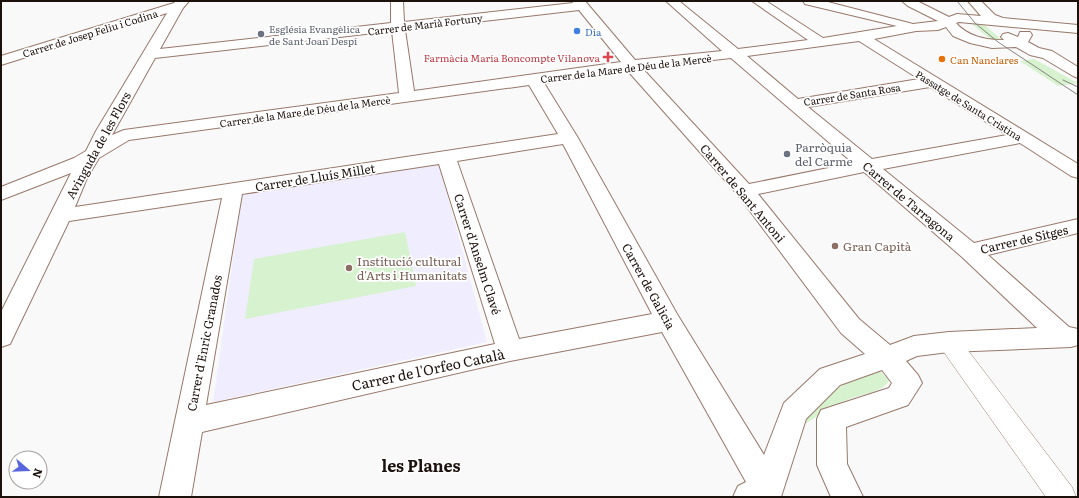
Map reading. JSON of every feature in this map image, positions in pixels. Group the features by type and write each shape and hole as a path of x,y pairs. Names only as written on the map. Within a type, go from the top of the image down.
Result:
{"street":[{"path":"397,1 398,27 407,96"},
{"name":"Carrer de Tarragona","path":"672,1 1070,337"},
{"path":"758,1 820,42"},
{"path":"809,1 916,27"},
{"path":"837,1 850,11"},
{"path":"908,1 947,22 960,34 980,41 1005,44 1021,39"},
{"path":"974,1 987,20 1021,39"},
{"name":"Avinguda de les Flors","path":"1,337 61,216 77,178 95,151 100,139 180,3"},
{"name":"Carrer de Josep Feliu i Codina","path":"1,61 180,3"},
{"name":"Carrer de Marià Fortuny","path":"150,54 398,27 580,3"},
{"name":"Carrer de Sant Antoni","path":"580,3 631,65 745,191 850,326 887,357 908,383 898,397 831,419 832,465 847,497"},
{"name":"Carrer de la Mare de Déu de la Mercè","path":"1,194 81,162 95,151 124,135 534,80 631,65 734,54 861,37 916,27 938,26 957,18 1078,29"},
{"path":"1003,23 1035,52 1046,54 1078,72"},
{"name":"Passatge de Santa Cristina","path":"861,37 1021,138 1078,172"},
{"name":"Carrer de Galicia","path":"534,80 569,138 759,493"},
{"name":"Carrer de Santa Rosa","path":"795,104 932,82"},
{"name":"Carrer de Lluís Millet","path":"61,216 447,158 569,138"},
{"path":"745,191 867,166 1021,138"},
{"name":"Carrer d'Anselm Clavé","path":"447,158 510,351"},
{"name":"Carrer d'Enric Granados","path":"175,497 233,190"},
{"name":"Carrer de Sitges","path":"970,252 1078,226"},
{"name":"Carrer de l'Orfeo Català","path":"189,422 510,351 668,321"},
{"path":"759,493 794,412 830,377 914,346 949,342 1070,337"},
{"path":"949,342 1062,497"}],"shaded area":[{"name":"Institució cultural d'Arts i Humanitats","path":"439,164 487,342 213,402 242,195"}],"green space":[{"path":"971,23 982,23 1002,40 991,40"},
{"path":"1034,59 1078,83 1058,86 1020,61"},
{"path":"405,232 416,286 245,319 254,259"},
{"path":"880,371 889,381 886,385 871,393 854,397 843,402 800,427 822,397 860,376"}],"tram line":[{"path":"957,1 975,23 998,42 1078,95"},
{"path":"1063,80 1078,87"}],"place":[{"name":"Dia","path":"577,31"},
{"name":"Església Evangèlica de Sant Joan Despí","path":"261,34"},
{"name":"Farmàcia María Boncompte Vilanova","path":"608,57"},
{"name":"Can Nanclares","path":"942,59"},
{"name":"Parròquia del Carme","path":"787,154"},
{"name":"Gran Capità","path":"835,246"},
{"name":"Institució cultural d'Arts i Humanitats","path":"349,268"}],"district":[{"name":"les Planes","path":"421,465"}]}
